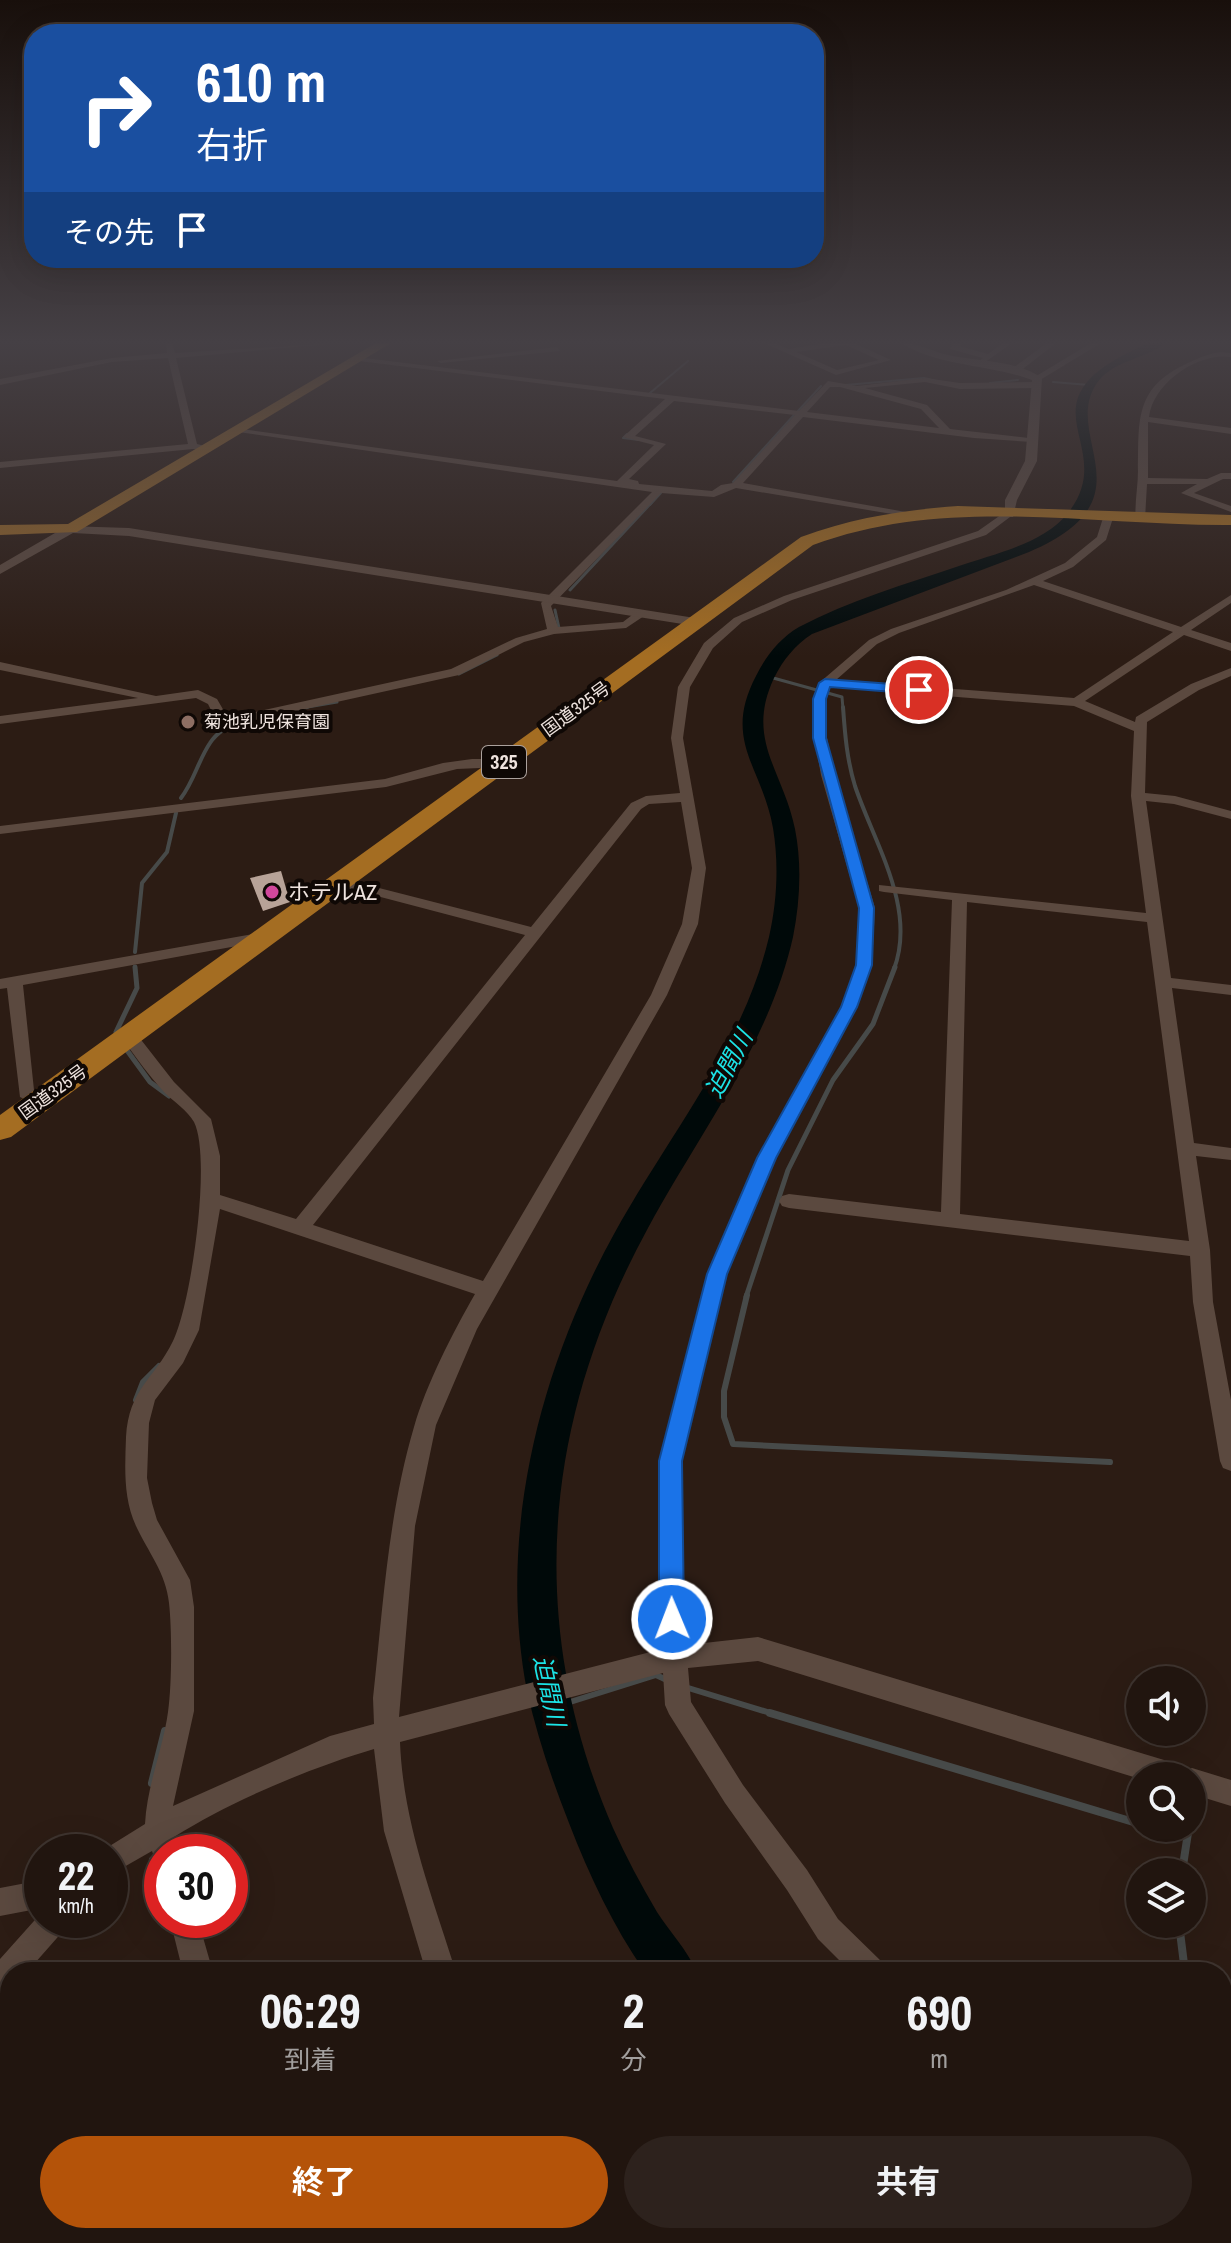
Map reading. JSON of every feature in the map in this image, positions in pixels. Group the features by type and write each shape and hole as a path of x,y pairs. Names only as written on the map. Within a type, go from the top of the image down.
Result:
{"highway":[{"name":"国道325号","path":"0,1130 807,541 854,523 906,515 1009,514 1231,520"}],"main road":[{"path":"0,530 71,529 200,448"}],"street":[{"path":"0,465 200,448"},
{"path":"355,448 659,490 714,494 727,485 736,485 906,515"},
{"path":"553,631 544,611 549,599 573,580 662,488 622,481 657,448"},
{"path":"736,485 770,448"},
{"path":"438,1962 398,1831 388,1771 386,1698 397,1574 417,1455 433,1403 486,1290 659,995 683,944 695,907 699,868 677,738 679,703 690,672 720,632 757,610 982,533 1009,514 1011,495 1030,465 1031,448"},
{"path":"1140,519 1145,448"},
{"path":"1231,476 1207,482 1186,493 1231,509"},
{"path":"1145,481 1207,482"},
{"path":"862,1962 828,1929 797,1880 734,1794 678,1705 674,1658 670,1461 717,1274 766,1158 849,1007 864,965 867,908 863,885 828,775 818,724 819,699 825,683 873,642 895,631 1035,582 1084,555 1102,538 1104,518"},
{"path":"0,570 71,529 157,535 695,622"},
{"path":"1035,582 1231,647"},
{"path":"1076,702 1231,598"},
{"path":"0,720 127,705 154,698 204,696 213,702 224,723 464,669 520,640 553,631 626,625 640,614"},
{"path":"0,666 154,698"},
{"path":"1231,672 1195,687 1141,720 1138,796 1200,1250 1203,1302 1231,1461"},
{"path":"825,683 1076,702 1141,729"},
{"path":"0,830 386,783 445,765 473,761 502,763"},
{"path":"1138,796 1175,800 1231,815"},
{"path":"300,1228 636,806 646,800 688,797"},
{"path":"340,882 535,933"},
{"path":"884,888 1154,918"},
{"path":"950,1220 960,898"},
{"path":"40,1101 26,1093 7,983 264,937"},
{"path":"1163,982 1231,990"},
{"path":"129,1036 168,1086 202,1119 211,1156 211,1203 185,1343 151,1385 138,1423 136,1468 141,1503 146,1522 178,1580 182,1607 183,1694 163,1777 162,1834"},
{"path":"1186,1148 1231,1154"},
{"path":"789,1201 1200,1250"},
{"path":"211,1203 223,1202 486,1290"},
{"path":"172,1834 292,1763 387,1733 674,1658 758,1649 1128,1762"},
{"path":"1206,1785 1231,1793"},
{"path":"0,1902 24,1897"},
{"path":"17,1962 38,1938"},
{"path":"189,1938 195,1962"}],"building":[{"path":"281,871 290,902 263,911 250,878"}],"waterway":[{"path":"733,482 764,448"},
{"name":"迫間川","path":"666,1962 623,1895 568,1767 547,1690 537,1614 537,1538 546,1464 565,1389 592,1314 627,1238 734,1057 768,981 780,940 787,892 786,843 780,812 751,730 757,695 781,652 805,630 1023,549 1063,527 1084,502 1090,483 1087,448"},
{"path":"650,505 661,493"},
{"path":"570,590 651,503"},
{"path":"555,610 559,628"},
{"path":"459,674 497,655"},
{"path":"766,676 842,697 843,709"},
{"path":"300,708 337,702"},
{"path":"300,708 307,707"},
{"path":"843,707 852,776 897,899 900,946 894,969"},
{"path":"181,798 210,743 218,734 241,721 300,708"},
{"path":"296,709 300,708"},
{"path":"135,952 142,883 167,852 176,813"},
{"path":"116,1032 137,988 135,967"},
{"path":"746,1297 788,1170 833,1080 873,1024 895,967"},
{"path":"126,1049 150,1082 169,1096"},
{"path":"747,1295 724,1391 724,1417 733,1444 1110,1462"},
{"path":"136,1400 143,1382 159,1366"},
{"path":"551,1708 656,1675 669,1681"},
{"path":"685,1687 777,1715"},
{"path":"770,1713 1126,1820"},
{"path":"152,1783 165,1731"},
{"path":"1184,1858 1187,1842"},
{"path":"1181,1938 1184,1962"}],"place":[{"name":"菊池乳児保育園","path":"188,722"},
{"name":"ホテルAZ","path":"272,892"}],"route":[{"path":"672,1619 670,1461 717,1274 766,1158 849,1007 864,965 867,908 863,885 828,775 818,724 819,699 825,683 919,690"}]}
